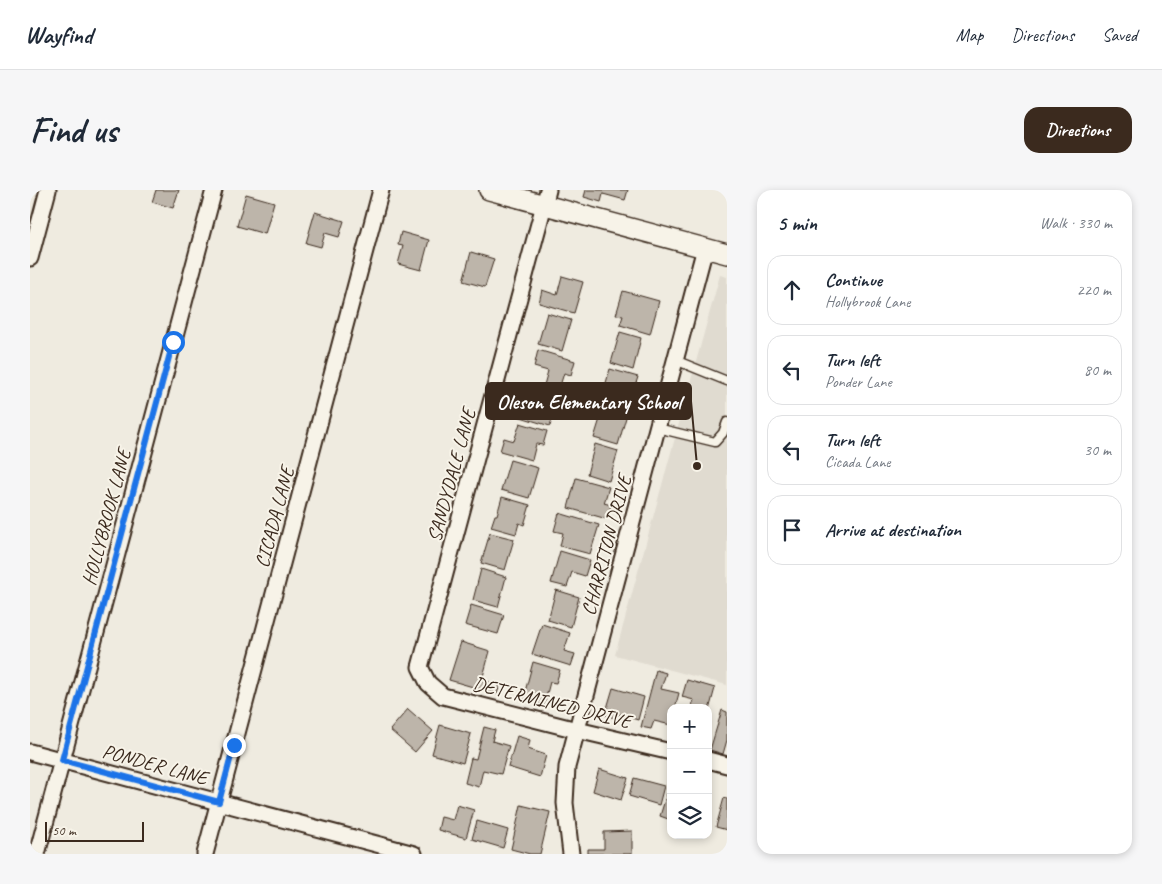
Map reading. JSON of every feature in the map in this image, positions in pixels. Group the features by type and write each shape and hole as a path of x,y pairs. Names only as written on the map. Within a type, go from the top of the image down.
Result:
{"street":[{"path":"30,258 48,190"},
{"name":"HOLLYBROOK LANE","path":"37,854 214,190"},
{"name":"CICADA LANE","path":"205,854 381,190"},
{"path":"489,190 546,197 727,254"},
{"name":"SANDYDALE LANE","path":"428,683 420,667 546,197"},
{"name":"CHARRITON DRIVE","path":"570,854 566,803 567,767 705,248"},
{"name":"DETERMINED DRIVE","path":"428,683 443,696 667,751"},
{"name":"PONDER LANE","path":"30,752 219,802 372,849 414,854"},
{"path":"712,761 727,765"}],"lane":[{"path":"675,360 727,381"},
{"path":"657,428 715,442 723,432 727,422"}],"shaded area":[{"path":"720,275 727,277 727,685 615,655"}],"building":[{"path":"156,190 179,190 173,208 152,202"},
{"path":"586,190 628,190 625,200 603,194 601,202 584,197"},
{"path":"246,194 274,202 265,234 237,226"},
{"path":"315,212 344,221 339,237 325,233 321,247 306,243"},
{"path":"401,232 429,240 421,270 398,264 403,246 398,245"},
{"path":"471,252 494,259 485,287 463,281"},
{"path":"562,276 583,282 574,313 539,303 542,290 557,295"},
{"path":"623,291 659,301 650,334 620,325 623,316 616,315"},
{"path":"547,313 571,320 562,351 538,344"},
{"path":"620,332 641,338 633,370 611,363"},
{"path":"538,350 575,361 571,375 564,373 559,389 544,385 548,371 534,367"},
{"path":"610,369 638,377 632,395 644,398 640,411 601,400"},
{"path":"530,388 559,396 550,426 514,415 518,402 526,404"},
{"path":"604,406 627,414 618,445 594,438"},
{"path":"520,423 547,431 543,445 536,444 532,460 500,451 504,438 514,441"},
{"path":"595,444 618,451 609,481 587,474"},
{"path":"510,460 538,468 529,498 501,490"},
{"path":"576,478 609,487 604,503 611,505 607,519 568,508"},
{"path":"502,497 530,505 524,525 519,523 516,534 491,527 495,515 497,515"},
{"path":"559,513 599,525 590,554 560,546 563,533 554,531"},
{"path":"490,533 514,539 505,570 481,563"},
{"path":"560,551 590,560 585,576 572,572 567,587 551,583"},
{"path":"481,569 506,577 498,607 473,600"},
{"path":"556,590 579,597 571,627 548,620"},
{"path":"471,605 504,615 498,634 465,625"},
{"path":"542,624 570,633 564,651 575,654 571,666 532,654"},
{"path":"461,642 490,651 482,680 500,685 497,694 449,680"},
{"path":"533,662 560,670 556,683 550,682 544,705 523,699"},
{"path":"656,670 666,673 661,689 679,693 676,704 667,704 667,724 654,721 651,729 641,727"},
{"path":"687,680 715,688 711,704 692,704 694,700 682,697"},
{"path":"613,688 644,697 638,720 619,714 618,719 605,715"},
{"path":"408,709 433,731 415,752 390,730"},
{"path":"722,710 727,712 727,740 723,754 712,751 712,743"},
{"path":"440,725 471,734 463,763 432,754"},
{"path":"484,727 495,730 492,741 509,746 501,774 483,770 479,787 465,783 471,758 476,759"},
{"path":"517,736 530,740 528,749 546,755 540,777 508,767"},
{"path":"599,769 628,778 621,800 593,791"},
{"path":"634,778 664,786 659,805 629,796"},
{"path":"667,793 667,819 660,816"},
{"path":"724,798 727,799 727,830 716,827"},
{"path":"457,805 474,810 466,838 438,830 441,817 453,820"},
{"path":"521,805 550,812 540,854 530,854 511,849"},
{"path":"477,821 508,830 503,848 472,839"},
{"path":"632,831 632,854 588,854 588,849 604,849 604,832"}],"place":[{"name":"Oleson Elementary School","path":"697,466"}],"route":[{"path":"173,342 62,760 219,802 234,745"}]}
